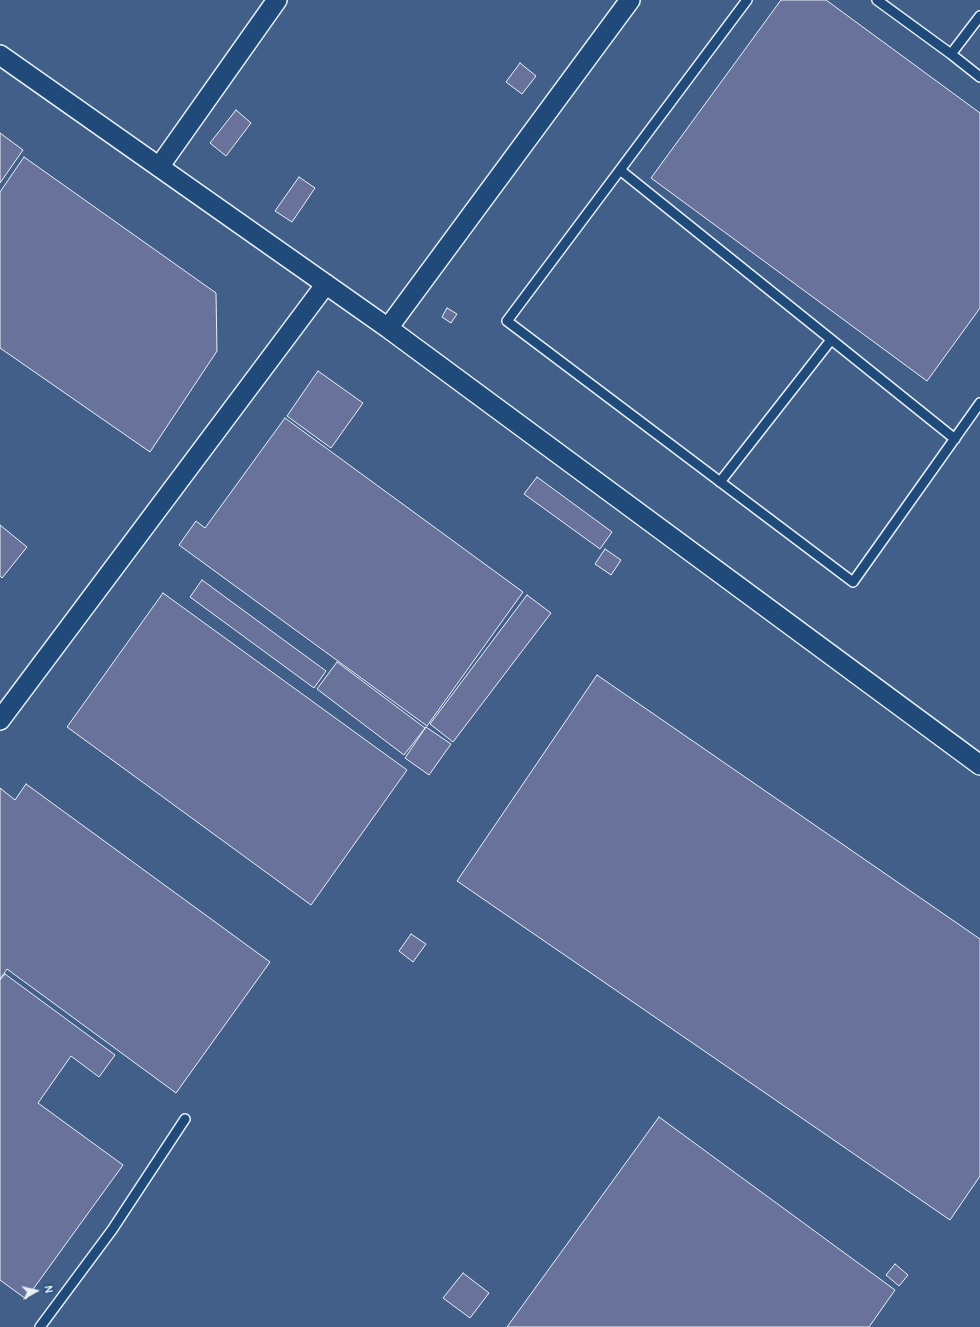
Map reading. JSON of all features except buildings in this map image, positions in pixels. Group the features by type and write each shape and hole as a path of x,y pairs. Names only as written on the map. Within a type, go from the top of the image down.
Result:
{"street":[{"path":"159,167 276,0"},
{"path":"388,328 630,0"},
{"path":"0,55 388,328 980,765"},
{"path":"0,720 326,284"}],"lane":[{"path":"747,0 506,321 853,582 980,403"},
{"path":"877,0 980,77"},
{"path":"951,54 980,16"},
{"path":"620,170 955,439"},
{"path":"720,482 831,340"},
{"path":"40,1327 112,1230 185,1119"}],"shaded area":[{"path":"0,0 980,0 980,1327 0,1327"}]}
